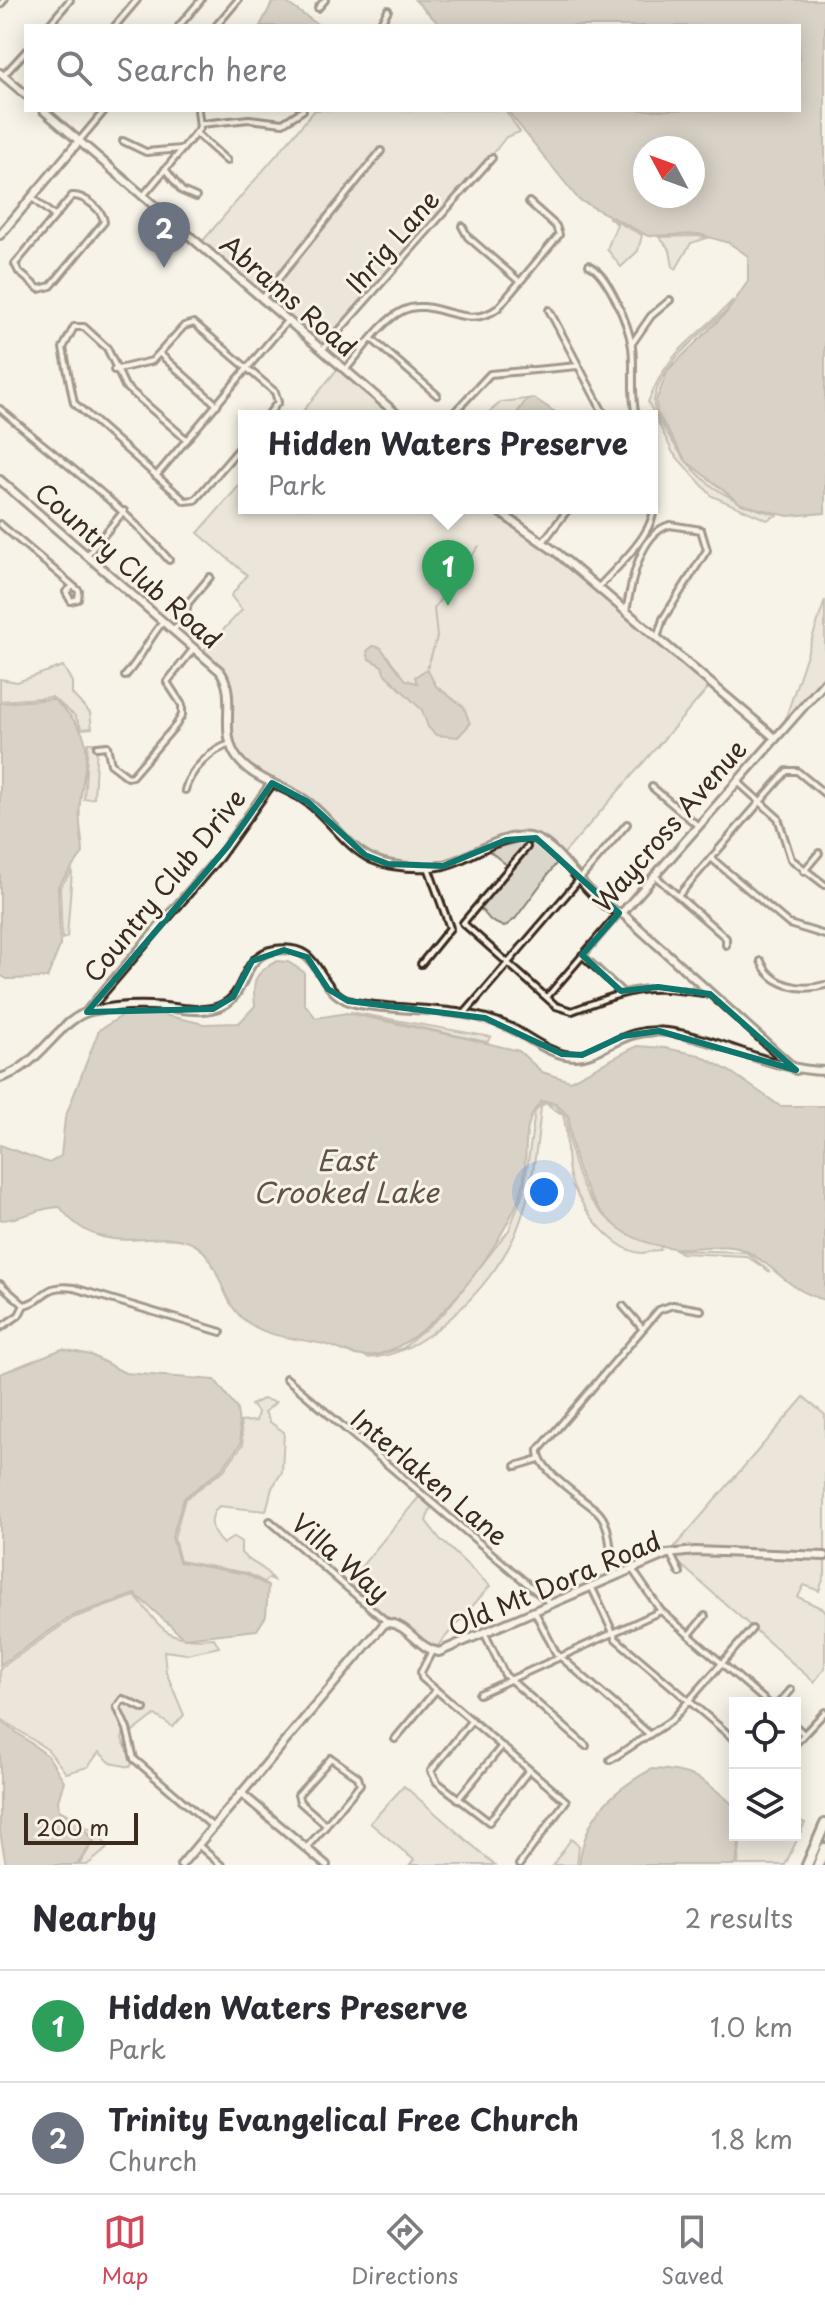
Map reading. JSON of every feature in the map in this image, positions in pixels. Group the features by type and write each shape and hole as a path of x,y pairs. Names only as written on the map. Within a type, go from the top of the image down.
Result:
{"main road":[{"path":"807,1865 825,1824"},
{"path":"818,1865 825,1848"}],"street":[{"path":"0,5 4,0"},
{"path":"50,24 70,0"},
{"path":"117,24 137,0"},
{"path":"181,24 201,0"},
{"path":"218,24 238,0"},
{"path":"318,8 325,0"},
{"path":"380,24 388,10"},
{"path":"24,53 2,75 24,93"},
{"name":"Abrams Road","path":"45,112 392,410"},
{"path":"0,235 103,112"},
{"path":"143,196 196,133 201,124 198,112"},
{"path":"201,124 249,119 283,123 300,112"},
{"path":"196,133 227,161"},
{"path":"123,141 146,152 183,149"},
{"path":"262,299 381,151"},
{"name":"Ihrig Lane","path":"322,350 492,158"},
{"path":"165,169 182,191 196,197"},
{"path":"79,196 105,219 51,286 42,290 19,272 15,264 54,216 70,198 79,196"},
{"path":"31,197 54,216"},
{"path":"345,370 395,315 411,308 469,318 486,316 520,282 559,234 556,226 529,202"},
{"path":"462,226 468,237 520,282"},
{"path":"589,265 604,276 631,344 631,392 635,410"},
{"path":"631,344 651,316 670,300"},
{"path":"549,310 602,410"},
{"path":"156,476 287,321"},
{"path":"114,370 149,362 190,322 275,392 279,401 272,410"},
{"path":"187,440 125,386 114,370 107,348 84,327 76,326 66,337 63,348 74,403 185,501 193,501 238,450"},
{"path":"373,340 437,395"},
{"path":"160,354 217,405"},
{"path":"456,410 486,376 501,371 578,366"},
{"path":"0,409 89,486 124,511 169,560"},
{"name":"Country Club Road","path":"0,480 225,678 231,744"},
{"path":"87,555 124,511"},
{"path":"503,514 543,542 774,737"},
{"path":"543,542 564,514"},
{"path":"598,588 647,529 652,514"},
{"path":"0,524 72,587"},
{"path":"626,612 634,569 656,533 670,525 701,530 707,550 663,619 657,638"},
{"path":"173,631 186,615 188,603 210,577"},
{"path":"125,676 143,656 150,637 163,622"},
{"path":"97,747 107,746 111,764 128,777 132,776 181,718 182,705 167,682 194,648"},
{"name":"Waycross Avenue","path":"547,997 825,682"},
{"path":"185,790 189,779 213,752 231,744 240,761 308,802 365,855 388,864 428,867 455,863 506,840 525,836 545,844 579,879 796,1070"},
{"path":"678,896 791,770 825,794"},
{"path":"736,781 778,818 789,856 825,885"},
{"name":"Country Club Drive","path":"0,1078 29,1064 69,1023 87,1012 219,857 272,783"},
{"path":"652,787 697,825"},
{"path":"464,1015 627,824"},
{"path":"527,847 463,923 547,997 567,1011 621,991 658,987 710,994"},
{"path":"804,871 819,853"},
{"path":"711,858 789,924 825,935"},
{"path":"421,964 450,928 428,867"},
{"path":"654,875 726,938 726,945"},
{"path":"87,1012 151,1006 213,1009 233,997 252,961 267,952 284,950 307,957 318,967 328,989 348,1001 498,1022 562,1054 582,1055 623,1036 659,1031 715,1043 796,1070 825,1071"},
{"path":"582,955 621,991"},
{"path":"761,961 768,975 781,983 810,988 825,985"},
{"path":"0,1284 24,1305"},
{"path":"0,1328 19,1315 24,1305 32,1303 51,1288 74,1288 221,1332"},
{"path":"539,1459 544,1441 642,1328 667,1305 701,1310"},
{"path":"623,1306 642,1328"},
{"name":"Interlaken Lane","path":"286,1378 551,1604"},
{"path":"516,1466 539,1459"},
{"path":"539,1459 604,1520 609,1557 617,1575"},
{"name":"Villa Way","path":"270,1521 387,1622"},
{"path":"670,1553 680,1573"},
{"name":"Old Mt Dora Road","path":"387,1622 402,1627 432,1651 452,1648 670,1553 825,1556"},
{"path":"632,1569 661,1611 761,1697"},
{"path":"591,1586 611,1633 729,1735"},
{"path":"535,1611 560,1657 649,1734"},
{"path":"479,1694 661,1611"},
{"path":"689,1635 705,1616"},
{"path":"181,1865 375,1631 387,1622"},
{"path":"610,1760 672,1720 752,1629"},
{"path":"485,1634 509,1679 586,1746"},
{"path":"432,1651 421,1674 566,1801 519,1865"},
{"path":"395,1739 436,1690"},
{"path":"785,1697 791,1690"},
{"path":"144,1709 123,1699 117,1707 127,1729 134,1759 213,1827"},
{"path":"801,1737 825,1712"},
{"path":"472,1720 431,1775 458,1799 489,1822 529,1770"},
{"path":"801,1731 804,1734"},
{"path":"458,1799 502,1746"},
{"path":"306,1848 326,1825 360,1784 358,1777 334,1758 327,1760 298,1795 300,1802 326,1825"},
{"path":"241,1793 326,1865"},
{"path":"198,1845 221,1865"}],"highlighted area":[{"path":"272,783 308,802 365,855 388,864 443,866 506,840 536,838 619,913 582,955 621,991 658,987 710,994 796,1070 659,1031 623,1036 582,1055 562,1054 485,1018 348,1001 328,989 307,957 284,950 252,961 233,997 213,1009 87,1012 228,846"}],"shaded area":[{"path":"313,112 506,112 520,132 506,137 464,192 443,207 323,349 201,243"},
{"path":"608,217 642,235 638,251 621,267 607,249 617,224"},
{"path":"659,237 707,238 691,243 676,269 673,267 670,250"},
{"path":"733,300 727,310 673,361 658,386 654,410 652,410 648,402 656,383 675,355"},
{"path":"339,367 389,410 304,410"},
{"path":"527,399 520,410 492,410 501,402"},
{"path":"658,417 700,476 741,503 777,515 767,520 712,496 673,453"},
{"path":"238,487 238,514 500,514 542,544 710,686 561,857 547,843 525,834 454,861 430,865 388,862 366,853 309,801 242,760 232,741 229,682 222,670 202,652 242,610 231,596 247,575 198,533"},
{"path":"825,600 825,679 784,723"},
{"path":"63,666 72,682 72,694 90,713 92,728 82,729 75,716 52,697 0,701 0,679 17,682"},
{"path":"88,743 97,743 94,798 84,799"},
{"path":"530,839 544,846 558,861 515,919 504,927 491,921 479,907 508,866 488,850"},
{"path":"72,871 67,937 62,939 60,887"},
{"path":"350,1012 491,1037 487,1042"},
{"path":"543,1103 524,1208 513,1239 502,1258 471,1298 431,1333 410,1346 388,1355 366,1358 403,1348 444,1313 509,1230 524,1190 535,1111"},
{"path":"546,1103 555,1105 567,1118 574,1164 590,1200 619,1227 661,1246 660,1250 641,1253 629,1250 595,1222 572,1183 563,1115"},
{"path":"677,1250 746,1252 770,1272 746,1256 681,1253"},
{"path":"804,1397 825,1415 825,1554 671,1551"},
{"path":"262,1399 276,1402 265,1412 270,1422 284,1432 282,1472 272,1488 266,1511 219,1506 212,1520 213,1530 223,1544 234,1537 241,1542 241,1553 273,1580 269,1578 264,1582 247,1573 180,1561 174,1538 185,1499 224,1470 243,1444 240,1422 256,1421 258,1412 251,1405"},
{"path":"419,1497 431,1507 426,1521 440,1539 490,1586 435,1649 400,1623 387,1620 345,1586"},
{"path":"670,1555 825,1558 825,1574 819,1591 804,1585 798,1597 825,1610 825,1668 814,1682"},
{"path":"135,1596 167,1631 185,1638 214,1638 219,1647 187,1654 164,1651 166,1672 184,1715 173,1727 155,1715 133,1732 124,1732 122,1739 133,1762 130,1767 111,1763 99,1752 88,1767 66,1773 48,1750 0,1718 0,1668 73,1618"},
{"path":"404,1786 495,1865 410,1865 414,1860 370,1823"},
{"path":"83,1825 99,1834 108,1848 87,1865 79,1865 94,1841"},
{"path":"571,1839 579,1846 577,1865 553,1865"},
{"path":"740,1841 796,1841 785,1865 738,1865"}],"water":[{"path":"415,0 825,0 825,513 788,516 741,504 686,461 658,415 656,401 668,370 728,311 748,281 748,256 729,243 699,234 648,236 579,200 509,112 801,112 801,24 439,24"},
{"path":"284,1 317,24 261,24 272,3"},
{"path":"534,398 552,410 519,410 527,399"},
{"path":"373,646 380,647 406,680 417,683 415,677 427,669 436,686 464,707 470,724 458,737 436,735 428,727 422,710 384,673 382,666 369,659 367,651"},
{"path":"53,699 77,725 86,746 80,809 83,853 58,886 60,946 47,978 7,979 0,975 0,703"},
{"name":"East Crooked Lake","path":"277,961 288,962 304,972 304,1003 316,1018 347,1013 519,1051 542,1072 570,1081 637,1046 665,1048 699,1055 731,1072 780,1106 825,1106 825,1300 801,1290 759,1258 740,1249 722,1246 674,1248 627,1234 610,1221 585,1185 577,1164 569,1117 556,1103 542,1101 534,1110 527,1132 521,1193 497,1241 458,1295 435,1319 411,1339 387,1352 358,1356 251,1325 235,1311 209,1258 189,1242 173,1238 116,1239 97,1235 78,1225 60,1207 0,1220 0,1145 49,1163 61,1156 65,1118 99,1030 125,1014 156,1013 204,1024 239,1023 255,1006 254,990 259,974"},
{"path":"62,1349 91,1355 125,1373 215,1380 237,1409 241,1443 222,1469 184,1498 172,1537 179,1562 246,1574 268,1586 266,1616 257,1630 184,1638 135,1594 72,1616 0,1665 0,1374"},
{"path":"0,1720 48,1756 64,1781 58,1801 59,1810 77,1819 93,1841 77,1865 6,1865 0,1832"},
{"path":"652,1769 688,1774 715,1789 729,1802 729,1841 739,1841 736,1865 579,1865 582,1848 594,1819 624,1787"}],"waterway":[{"path":"427,669 437,637 434,608 479,546"}],"place":[{"name":"Trinity Evangelical Free Church","path":"164,268"},
{"name":"Hidden Waters Preserve","path":"448,606"}]}
